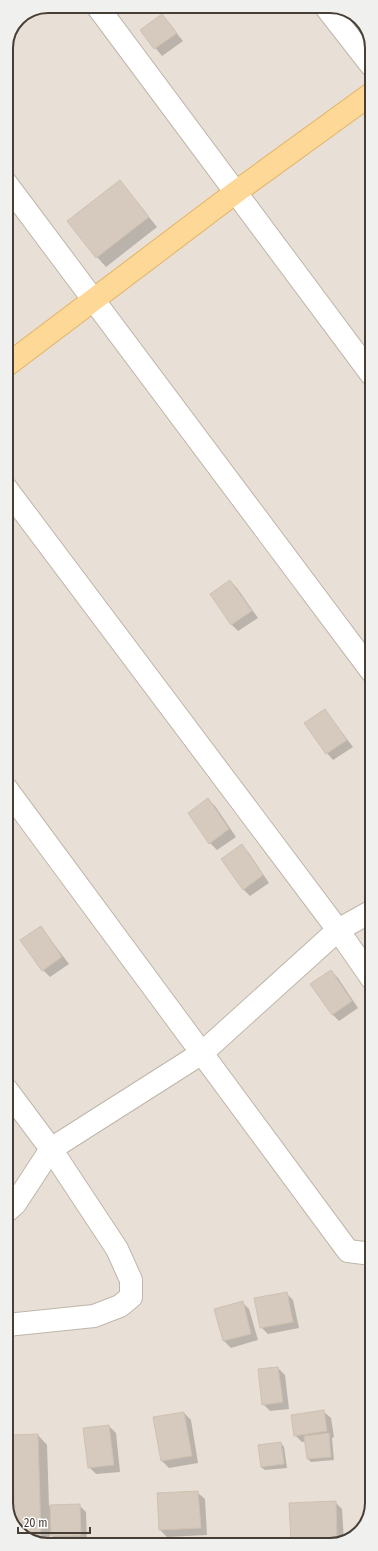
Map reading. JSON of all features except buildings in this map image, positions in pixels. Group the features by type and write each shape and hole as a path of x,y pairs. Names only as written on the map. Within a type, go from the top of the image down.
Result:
{"main road":[{"path":"13,361 236,192 365,98"}],"street":[{"path":"102,13 365,366"},
{"path":"330,13 365,57"},
{"path":"13,192 365,663"},
{"path":"13,497 338,930 365,969"},
{"path":"13,797 348,1251 365,1253"},
{"path":"13,1206 51,1149 202,1053 338,930 365,916"},
{"path":"13,1099 51,1149 117,1249 131,1280 131,1297 120,1306 94,1316 13,1324"}],"shaded area":[{"path":"332,13 343,16 353,22 358,27 364,41 365,1503 363,1514 358,1524 347,1533 337,1537 46,1538 39,1537 25,1529 18,1520 14,1510 13,48 16,35 23,23 41,14"}]}
